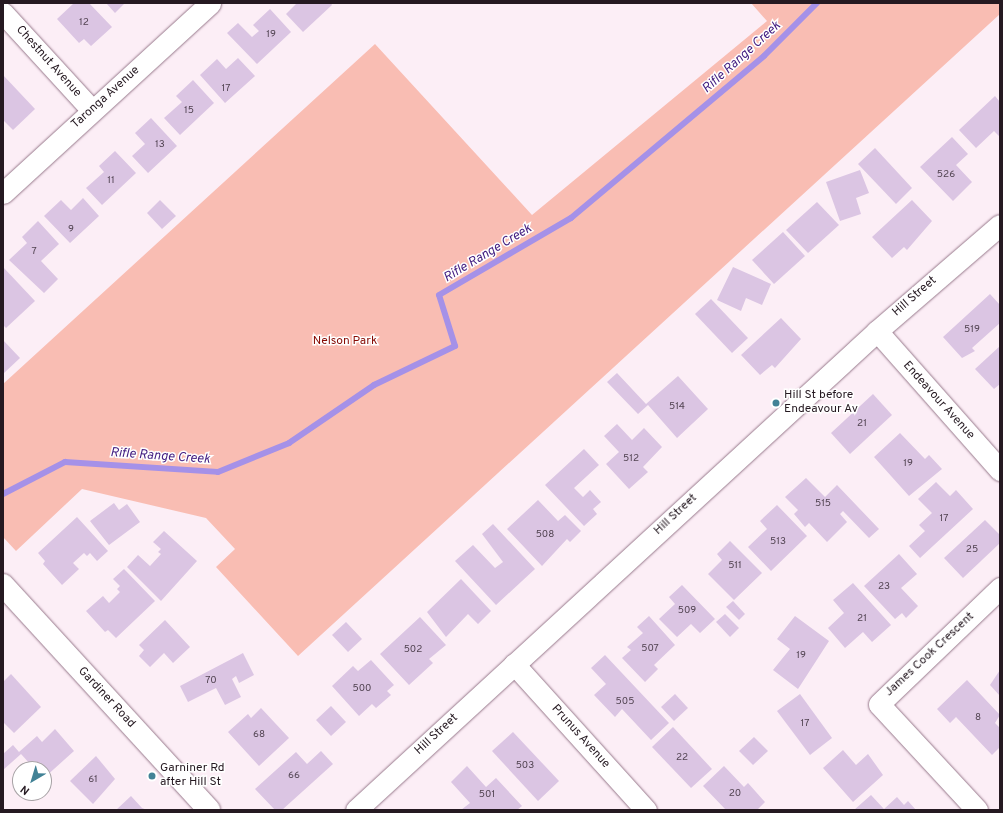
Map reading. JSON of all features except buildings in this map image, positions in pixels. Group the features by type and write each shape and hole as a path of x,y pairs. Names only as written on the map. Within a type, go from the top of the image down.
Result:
{"street":[{"name":"Taronga Avenue","path":"3,192 210,3"},
{"name":"Chestnut Avenue","path":"3,13 92,110"},
{"name":"Hill Street","path":"356,810 877,331 1000,225"},
{"name":"Endeavour Avenue","path":"877,331 1000,470"},
{"name":"Gardiner Road","path":"3,585 209,810"},
{"name":"James Cook Crescent","path":"977,810 878,704 1000,588"},
{"name":"Prunus Avenue","path":"514,664 646,810"}],"green space":[{"name":"Nelson Park","path":"751,3 1000,3 1000,14 298,656 216,567 235,549 206,518 82,489 16,551 3,537 3,384 375,44 532,215 767,21"}],"waterway":[{"name":"Rifle Range Creek","path":"3,494 65,462 218,472 289,443 374,385 455,346 439,295 571,218 764,56 817,3"}],"place":[{"name":"Hill St before Endeavour Av","path":"776,403"},
{"name":"Garniner Rd after Hill St","path":"152,776"}]}
